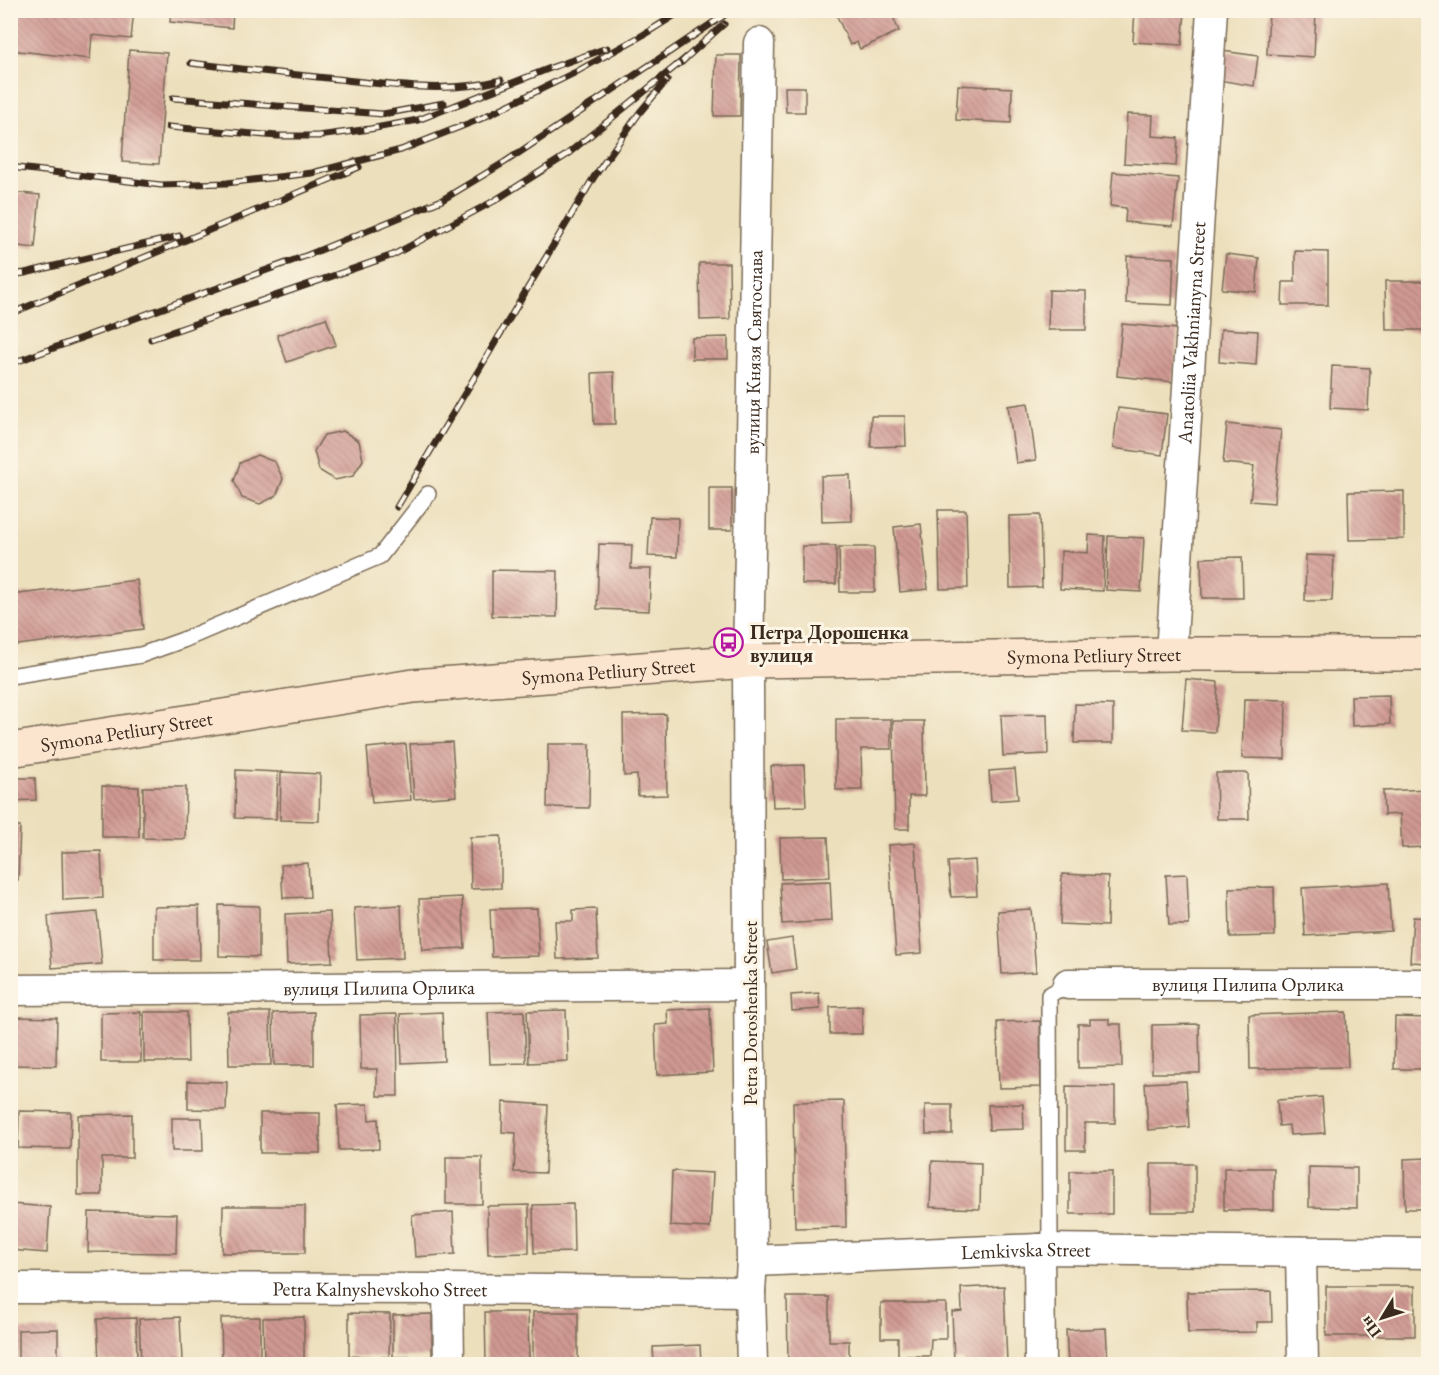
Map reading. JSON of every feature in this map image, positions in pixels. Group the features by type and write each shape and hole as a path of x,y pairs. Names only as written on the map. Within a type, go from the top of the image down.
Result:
{"main road":[{"name":"Symona Petliury Street","path":"10,750 413,686 748,661 1171,654 1428,654"}],"street":[{"name":"Anatoliia Vakhnianyna Street","path":"1171,654 1212,10"},
{"name":"вулиця Князя Святослава","path":"748,661 759,42"},
{"name":"Petra Doroshenka Street","path":"748,661 752,1365"},
{"name":"вулиця Пилипа Орлика","path":"1068,984 1428,984"},
{"name":"вулиця Пилипа Орлика","path":"10,990 749,985"},
{"name":"Lemkivska Street","path":"752,1261 1044,1249 1428,1253"},
{"path":"1040,1365 1044,1249"},
{"path":"1301,1252 1303,1365"},
{"name":"Petra Kalnyshevskoho Street","path":"10,1288 448,1289 750,1293"},
{"path":"448,1289 449,1365"}],"lane":[{"path":"10,676 141,655 183,640 380,556 428,494"},
{"path":"1044,1249 1049,995 1068,984"}],"building":[{"path":"10,10 134,10 131,39 92,35 90,59 10,50"},
{"path":"171,10 233,10 232,28 170,22"},
{"path":"845,10 890,10 899,31 860,49 857,42 850,45 836,14"},
{"path":"1135,10 1185,12 1182,45 1133,42"},
{"path":"1269,10 1316,10 1314,57 1267,54"},
{"path":"129,50 167,53 159,164 122,162"},
{"path":"1222,51 1258,56 1254,86 1218,80"},
{"path":"716,55 741,55 740,116 714,116"},
{"path":"958,85 1012,88 1011,123 956,120"},
{"path":"785,87 805,87 805,112 786,112"},
{"path":"1127,114 1153,115 1152,136 1178,138 1176,166 1124,163"},
{"path":"1113,172 1178,178 1173,226 1125,222 1126,208 1110,206"},
{"path":"10,192 40,195 35,248 10,245"},
{"path":"1295,251 1328,252 1328,305 1282,305 1283,282 1295,282"},
{"path":"1226,254 1259,258 1256,292 1222,289"},
{"path":"1127,256 1174,258 1172,305 1126,303"},
{"path":"699,263 729,263 730,319 700,320"},
{"path":"1385,281 1428,281 1428,330 1386,330"},
{"path":"1049,290 1086,291 1086,330 1048,330"},
{"path":"326,318 336,345 287,362 277,335"},
{"path":"1122,324 1178,329 1173,382 1117,376"},
{"path":"1221,329 1258,331 1256,365 1219,362"},
{"path":"728,337 728,359 692,359 692,338"},
{"path":"1332,366 1370,368 1368,410 1330,408"},
{"path":"614,372 615,424 594,424 592,373"},
{"path":"1028,403 1036,460 1016,463 1008,406"},
{"path":"1118,408 1167,414 1162,455 1113,448"},
{"path":"871,416 905,416 906,446 871,447"},
{"path":"1227,424 1281,430 1274,503 1250,501 1254,466 1223,463"},
{"path":"343,431 359,441 363,460 353,476 335,480 319,470 314,451 324,435"},
{"path":"257,455 275,462 283,479 276,496 260,504 242,498 234,481 240,463"},
{"path":"850,475 852,521 822,522 821,476"},
{"path":"709,488 732,488 732,530 709,530"},
{"path":"1404,491 1404,539 1349,540 1348,492"},
{"path":"938,510 966,510 968,588 940,589"},
{"path":"1040,515 1042,587 1010,588 1009,516"},
{"path":"650,517 678,518 677,557 648,556"},
{"path":"921,524 928,589 900,592 894,527"},
{"path":"1089,535 1105,536 1103,591 1060,589 1061,551 1088,553"},
{"path":"1108,536 1144,538 1141,592 1106,590"},
{"path":"599,544 632,545 631,569 651,569 649,611 597,609"},
{"path":"802,546 836,546 836,584 802,584"},
{"path":"839,547 874,547 875,592 840,592"},
{"path":"1306,555 1334,556 1332,601 1305,601"},
{"path":"1242,557 1243,598 1202,598 1201,558"},
{"path":"492,570 558,571 557,617 492,616"},
{"path":"137,580 143,629 10,646 10,595"},
{"path":"1186,679 1218,682 1215,732 1182,730"},
{"path":"1389,695 1390,724 1352,726 1351,696"},
{"path":"1244,699 1286,700 1285,759 1242,758"},
{"path":"1075,704 1113,705 1113,743 1074,743"},
{"path":"666,714 667,795 638,796 637,775 624,776 623,715"},
{"path":"1047,714 1048,754 1003,756 1001,715"},
{"path":"836,719 891,719 891,749 861,749 862,790 836,790"},
{"path":"893,721 924,721 925,796 909,796 909,829 895,829"},
{"path":"452,742 456,796 414,799 410,744"},
{"path":"406,744 411,800 372,803 367,748"},
{"path":"548,744 590,744 589,808 547,807"},
{"path":"804,765 806,806 773,807 771,766"},
{"path":"1015,769 1018,799 991,801 989,771"},
{"path":"236,770 278,772 276,819 235,818"},
{"path":"281,772 320,774 319,821 280,820"},
{"path":"1216,773 1248,773 1249,819 1217,819"},
{"path":"10,778 35,778 36,800 10,801"},
{"path":"102,786 139,787 139,837 102,837"},
{"path":"143,787 186,787 185,839 143,838"},
{"path":"1428,789 1428,847 1402,848 1400,814 1384,815 1383,791"},
{"path":"10,826 20,827 18,880 10,880"},
{"path":"501,836 501,888 471,889 470,837"},
{"path":"828,837 830,877 781,879 780,838"},
{"path":"915,843 922,953 896,955 888,845"},
{"path":"101,851 103,898 63,900 62,852"},
{"path":"975,860 977,896 951,897 948,862"},
{"path":"308,863 310,897 283,898 281,865"},
{"path":"1062,874 1108,876 1107,926 1060,924"},
{"path":"1187,874 1189,925 1169,925 1166,875"},
{"path":"830,881 832,921 782,924 780,883"},
{"path":"1388,883 1391,931 1305,936 1302,888"},
{"path":"1274,887 1275,936 1230,937 1229,888"},
{"path":"462,897 465,948 422,950 419,899"},
{"path":"219,905 259,906 259,957 219,956"},
{"path":"401,905 403,958 357,960 354,908"},
{"path":"199,906 200,960 154,960 154,907"},
{"path":"537,908 539,956 492,957 490,909"},
{"path":"596,909 598,958 557,959 555,921 573,921 573,910"},
{"path":"1031,909 1036,972 1002,974 998,911"},
{"path":"97,912 102,964 52,968 48,916"},
{"path":"330,912 332,962 287,964 285,914"},
{"path":"1413,917 1428,918 1428,963 1410,962"},
{"path":"792,938 796,969 772,973 767,942"},
{"path":"819,993 820,1009 792,1011 791,995"},
{"path":"862,1006 862,1034 830,1034 830,1007"},
{"path":"710,1008 713,1072 657,1075 655,1025 668,1024 667,1010"},
{"path":"566,1010 568,1061 529,1063 527,1011"},
{"path":"524,1011 526,1063 490,1064 488,1012"},
{"path":"141,1012 141,1062 101,1062 101,1013"},
{"path":"144,1012 187,1012 188,1062 144,1062"},
{"path":"228,1012 270,1012 271,1065 229,1065"},
{"path":"314,1012 314,1065 274,1065 273,1013"},
{"path":"442,1012 444,1061 402,1063 400,1014"},
{"path":"1346,1012 1348,1067 1250,1069 1249,1015"},
{"path":"397,1014 398,1096 377,1096 377,1069 361,1069 360,1015"},
{"path":"12,1017 57,1018 56,1066 11,1065"},
{"path":"1395,1017 1428,1018 1428,1069 1394,1069"},
{"path":"1090,1019 1109,1019 1109,1024 1121,1024 1122,1067 1078,1068 1078,1024 1090,1024"},
{"path":"1040,1021 1041,1087 999,1088 997,1022"},
{"path":"1199,1024 1200,1073 1152,1073 1152,1025"},
{"path":"188,1081 227,1082 226,1110 188,1109"},
{"path":"1186,1081 1189,1127 1148,1130 1145,1083"},
{"path":"1066,1086 1115,1087 1115,1123 1085,1123 1085,1150 1066,1150"},
{"path":"1322,1097 1325,1133 1290,1135 1289,1125 1279,1126 1277,1100"},
{"path":"844,1101 846,1227 795,1228 793,1102"},
{"path":"503,1102 548,1105 545,1173 514,1172 516,1133 502,1132"},
{"path":"368,1104 369,1120 378,1119 379,1149 339,1150 337,1105"},
{"path":"1023,1104 1024,1129 989,1130 988,1105"},
{"path":"925,1105 952,1105 952,1134 926,1134"},
{"path":"19,1111 71,1112 70,1149 18,1148"},
{"path":"260,1113 320,1113 320,1153 260,1153"},
{"path":"132,1114 132,1158 102,1158 102,1195 78,1195 78,1115"},
{"path":"172,1118 202,1118 203,1151 172,1151"},
{"path":"10,1140 12,1140 13,1159 10,1159"},
{"path":"446,1157 482,1157 482,1204 446,1204"},
{"path":"1428,1158 1428,1209 1405,1209 1404,1159"},
{"path":"932,1161 981,1163 980,1209 930,1207"},
{"path":"1151,1164 1195,1164 1195,1212 1151,1212"},
{"path":"1309,1167 1357,1168 1357,1208 1309,1207"},
{"path":"1224,1168 1274,1168 1274,1210 1224,1210"},
{"path":"672,1171 713,1173 710,1228 670,1226"},
{"path":"1070,1171 1112,1171 1112,1214 1070,1214"},
{"path":"10,1204 50,1207 47,1253 10,1250"},
{"path":"573,1204 574,1252 534,1253 533,1205"},
{"path":"529,1205 529,1253 488,1254 487,1206"},
{"path":"223,1206 305,1206 305,1253 222,1253"},
{"path":"89,1212 177,1214 176,1253 88,1252"},
{"path":"453,1212 455,1254 415,1257 412,1215"},
{"path":"1004,1286 1007,1364 964,1364 964,1360 954,1361 952,1312 962,1311 961,1288"},
{"path":"1326,1286 1415,1286 1415,1336 1326,1336"},
{"path":"1271,1291 1272,1322 1257,1322 1257,1332 1188,1333 1187,1292"},
{"path":"787,1297 829,1297 829,1341 849,1341 849,1364 788,1364"},
{"path":"881,1303 946,1303 946,1339 931,1339 930,1356 898,1356 898,1338 881,1338"},
{"path":"485,1312 528,1312 529,1362 486,1362"},
{"path":"533,1312 578,1312 578,1363 533,1362"},
{"path":"349,1313 390,1314 389,1357 349,1356"},
{"path":"432,1314 432,1357 393,1357 393,1315"},
{"path":"180,1317 182,1361 141,1362 139,1319"},
{"path":"260,1317 260,1362 222,1362 221,1318"},
{"path":"304,1317 304,1361 264,1361 263,1318"},
{"path":"136,1318 137,1361 99,1362 97,1319"},
{"path":"1106,1328 1108,1364 1068,1364 1066,1330"},
{"path":"58,1329 58,1364 18,1364 18,1330"},
{"path":"10,1330 13,1330 14,1364 10,1364"},
{"path":"700,1345 701,1364 654,1364 653,1347"}],"railway":[{"path":"10,167 161,185 227,183 312,173 401,150 480,119 574,73 683,10"},
{"path":"10,364 308,255 442,200 505,162 732,10"},
{"path":"682,62 724,24"},
{"path":"169,127 278,136 318,136 370,129 418,120 607,48"},
{"path":"151,339 393,255 494,201 565,156 687,57"},
{"path":"191,63 419,87 460,87 501,80"},
{"path":"397,507 594,177 640,112 667,80"},
{"path":"173,98 383,114 444,103"},
{"path":"10,314 359,167"},
{"path":"10,275 180,236"}],"place":[{"name":"Петра Дорошенка вулиця","path":"729,643"}]}
